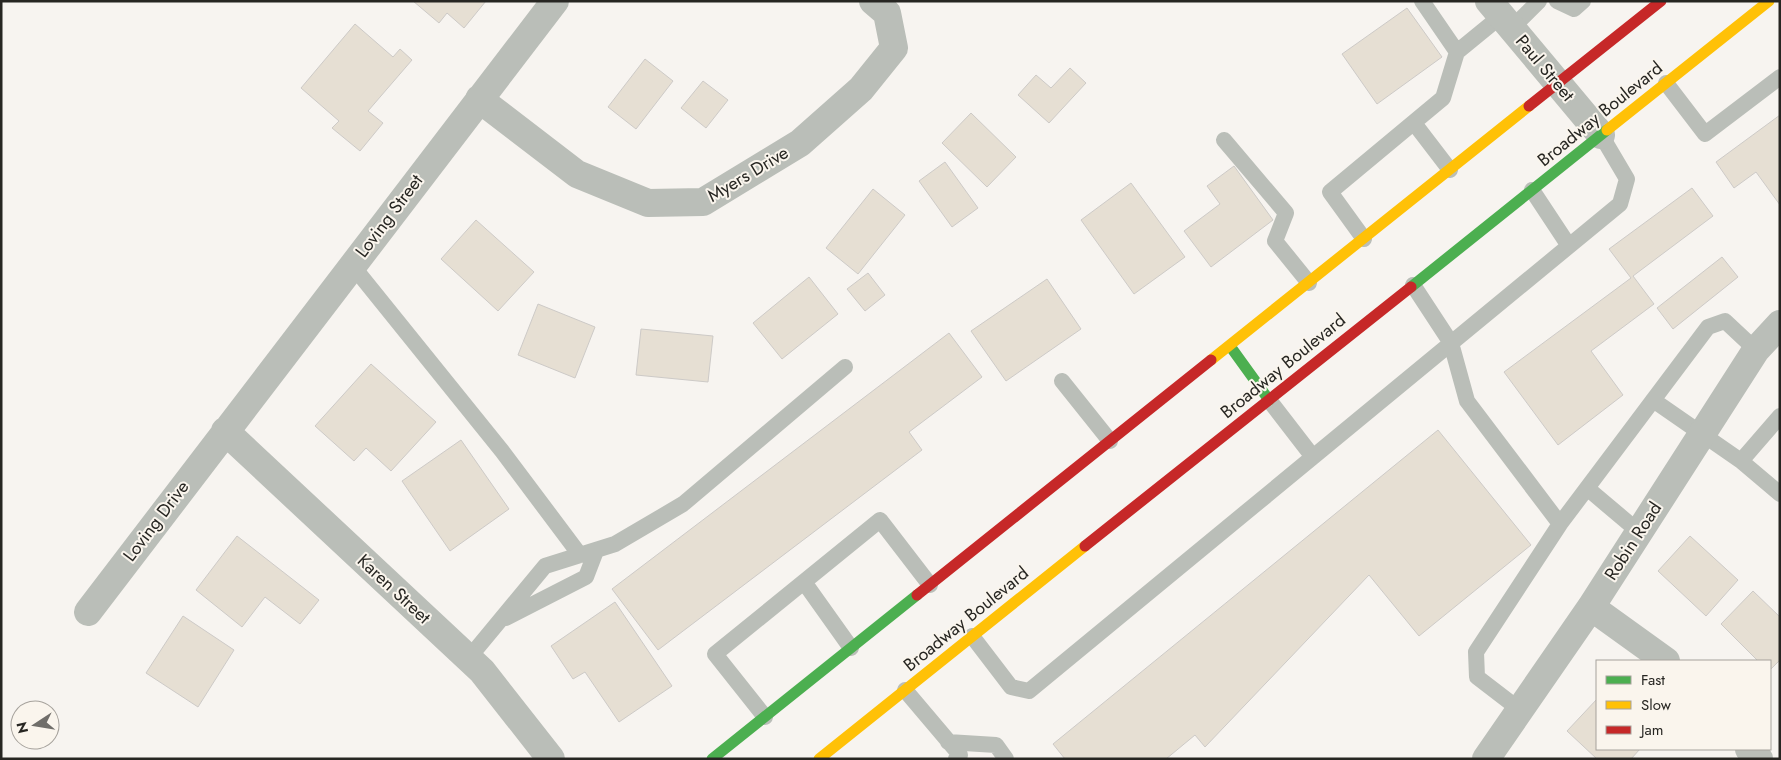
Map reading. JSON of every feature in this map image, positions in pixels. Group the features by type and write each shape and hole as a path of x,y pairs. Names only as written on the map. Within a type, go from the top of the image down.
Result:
{"main road":[{"path":"712,759 1558,84 1640,8 1661,1"},
{"name":"Broadway Boulevard","path":"819,759 1769,1"},
{"path":"1230,346 1269,400"}],"street":[{"name":"Loving Street","path":"225,431 555,1"},
{"name":"Myers Drive","path":"479,99 577,174 648,203 703,202 800,143 861,89 894,48 887,13 873,1"},
{"name":"Paul Street","path":"1501,15 1601,135"},
{"name":"Robin Road","path":"1486,759 1592,607 1756,350 1780,324"},
{"name":"Loving Drive","path":"88,612 225,431"},
{"name":"Karen Street","path":"225,431 482,671 551,759"},
{"path":"1592,607 1665,660"},
{"path":"1750,750 1759,759"}],"lane":[{"path":"1422,1 1457,52"},
{"path":"1364,239 1330,192 1443,98 1457,52 1501,15 1539,1"},
{"path":"1557,1 1574,9 1583,1"},
{"path":"1666,83 1706,134 1780,77"},
{"path":"1414,123 1450,170"},
{"path":"972,636 1011,687 1029,691 1620,204 1627,179 1601,135"},
{"path":"1224,140 1286,213 1275,241 1309,283"},
{"path":"1532,190 1568,246"},
{"path":"352,265 502,452 588,553 586,577 500,621"},
{"path":"1413,285 1451,343 1467,401 1560,524"},
{"path":"1520,710 1477,677 1476,652 1560,524 1708,327 1725,321 1756,350"},
{"path":"468,659 545,566 615,544 683,504 845,367"},
{"path":"1062,381 1110,441"},
{"path":"1269,400 1313,457"},
{"path":"1653,400 1741,461 1780,494"},
{"path":"1741,461 1780,416"},
{"path":"1587,488 1639,532"},
{"path":"765,717 715,654 880,520 930,585"},
{"path":"804,582 851,648"},
{"path":"905,690 960,756 956,759"},
{"path":"948,742 996,745 1006,759"}],"building":[{"path":"413,1 486,1 464,28 447,13 439,23"},
{"path":"1407,8 1442,57 1377,104 1342,54"},
{"path":"355,24 393,57 400,49 412,60 368,111 383,123 360,151 332,128 339,121 301,88"},
{"path":"645,59 673,81 636,129 608,107"},
{"path":"1070,68 1086,83 1049,123 1018,95 1036,75 1051,88"},
{"path":"703,81 728,100 706,128 681,108"},
{"path":"971,113 1016,157 987,187 942,143"},
{"path":"1780,115 1780,205 1756,172 1734,188 1716,162"},
{"path":"945,162 978,208 952,227 919,181"},
{"path":"1234,166 1273,220 1211,267 1184,231 1220,204 1207,186"},
{"path":"1131,183 1185,257 1134,294 1081,220"},
{"path":"1692,188 1713,216 1633,276 1654,304 1591,351 1623,395 1558,445 1504,372 1631,278 1609,249"},
{"path":"873,189 905,215 858,274 826,248"},
{"path":"476,220 534,272 498,311 441,259"},
{"path":"1722,257 1738,277 1673,329 1657,308"},
{"path":"868,273 885,295 865,311 847,289"},
{"path":"809,277 838,314 782,359 753,323"},
{"path":"1047,279 1081,329 1006,381 971,331"},
{"path":"538,304 595,327 575,378 518,355"},
{"path":"641,329 713,336 708,382 636,375"},
{"path":"949,333 982,377 909,432 922,450 658,650 612,589"},
{"path":"371,364 436,422 391,471 366,448 354,461 315,426"},
{"path":"1438,430 1531,545 1419,636 1369,575 1205,747 1195,735 1166,759 1065,759 1053,744"},
{"path":"461,440 509,509 450,551 402,481"},
{"path":"237,536 319,600 300,624 265,597 242,627 196,590"},
{"path":"1690,536 1738,580 1706,616 1658,571"},
{"path":"1753,591 1780,617 1780,660 1771,669 1771,660 1757,660 1721,624"},
{"path":"615,602 672,686 619,722 585,672 573,679 551,646"},
{"path":"183,616 234,650 198,707 146,673"},
{"path":"1596,700 1596,750 1639,750 1631,759 1597,759 1567,731"}],"traffic: fast":[{"path":"1411,287 1607,130"},
{"path":"1230,346 1269,400"},
{"path":"712,759 917,595"}],"traffic: slow":[{"path":"1607,130 1769,1"},
{"path":"1211,360 1529,106"},
{"path":"819,759 1085,546"}],"traffic: jam":[{"path":"1529,106 1661,1"},
{"path":"1085,546 1411,287"},
{"path":"917,595 1211,360"}]}
